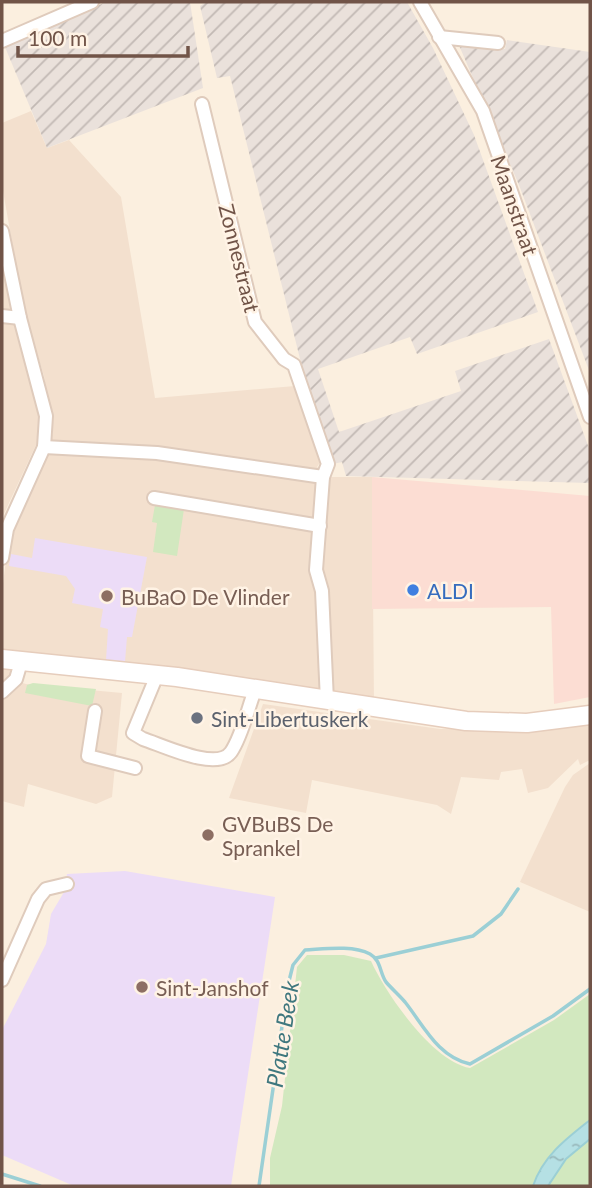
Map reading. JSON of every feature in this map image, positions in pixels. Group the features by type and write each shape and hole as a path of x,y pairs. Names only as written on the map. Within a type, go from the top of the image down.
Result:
{"main road":[{"path":"2,659 157,675 466,721 527,723 590,715"}],"street":[{"path":"2,41 92,2"},
{"name":"Maanstraat","path":"419,2 483,111 590,417"},
{"path":"439,37 498,43"},
{"name":"Zonnestraat","path":"202,104 255,322 284,359 294,365 328,464 323,477 316,569 322,591 327,701"},
{"path":"2,231 20,318 46,416 44,447 4,528 2,558"},
{"path":"2,316 20,318"},
{"path":"44,447 157,453 323,477"},
{"path":"154,498 320,526"},
{"path":"2,692 16,679 21,662"},
{"path":"157,675 133,733 207,761 220,761 231,753 255,690"},
{"path":"95,711 88,756 135,768"},
{"path":"2,980 38,899 46,889 67,884"}],"shaded area":[{"path":"106,2 190,2 203,88 47,148 5,47"},
{"path":"206,2 407,2 433,48 474,135 538,312 417,354 410,337 318,369 339,432 461,391 455,371 549,339 590,451 590,483 346,476 342,462 333,464 304,375 230,76 217,78 200,6"},
{"path":"507,40 590,52 590,373 519,185 458,43 505,49"},
{"path":"31,111 47,148 69,140 121,197 155,398 295,386 321,461 317,467 332,477 372,477 374,703 2,653 2,592 9,536 53,433 44,376 24,311 2,185 2,123"},
{"path":"2,259 42,432 2,518"},
{"path":"372,477 590,496 590,697 554,704 551,607 372,609"},
{"name":"BuBaO De Vlinder","path":"35,538 147,557 132,637 127,637 125,662 106,660 108,629 100,627 103,609 72,603 75,589 66,576 9,566 11,554 32,558"},
{"path":"2,665 12,665 9,679 26,684 122,693 112,797 96,804 28,784 24,807 2,801"},
{"path":"263,704 440,729 522,730 590,722 590,760 580,765 578,759 548,788 528,793 522,769 501,772 499,780 461,777 451,814 437,805 312,780 306,813 229,798"},
{"path":"590,763 590,912 520,882 565,787 573,775"},
{"name":"Sint-Janshof","path":"125,871 275,897 231,1186 74,1186 2,1155 2,1030 46,944 51,914 64,892 67,874"}],"green space":[{"path":"155,505 184,509 177,556 153,552 157,523 152,522"},
{"path":"33,683 96,689 92,706 25,693 27,685"},
{"path":"307,955 344,955 371,961 412,1025 441,1053 470,1068 554,1020 590,994 590,1186 270,1186 270,1158 282,1106 297,967"}],"water":[{"path":"590,1120 590,1139 566,1159 548,1186 533,1186 549,1157"}],"waterway":[{"path":"376,958 473,936 501,914 518,889"},
{"name":"Platte Beek","path":"259,1186 288,985 293,965 305,950 347,949 370,954 376,960 386,982 440,1048 470,1064 553,1016 590,989"},
{"name":"Platte Beek","path":"2,1174 40,1186"}],"place":[{"name":"ALDI","path":"413,590"},
{"name":"BuBaO De Vlinder","path":"107,596"},
{"name":"Sint-Libertuskerk","path":"197,718"},
{"name":"GVBuBS De Sprankel","path":"208,835"},
{"name":"Sint-Janshof","path":"142,987"}]}
